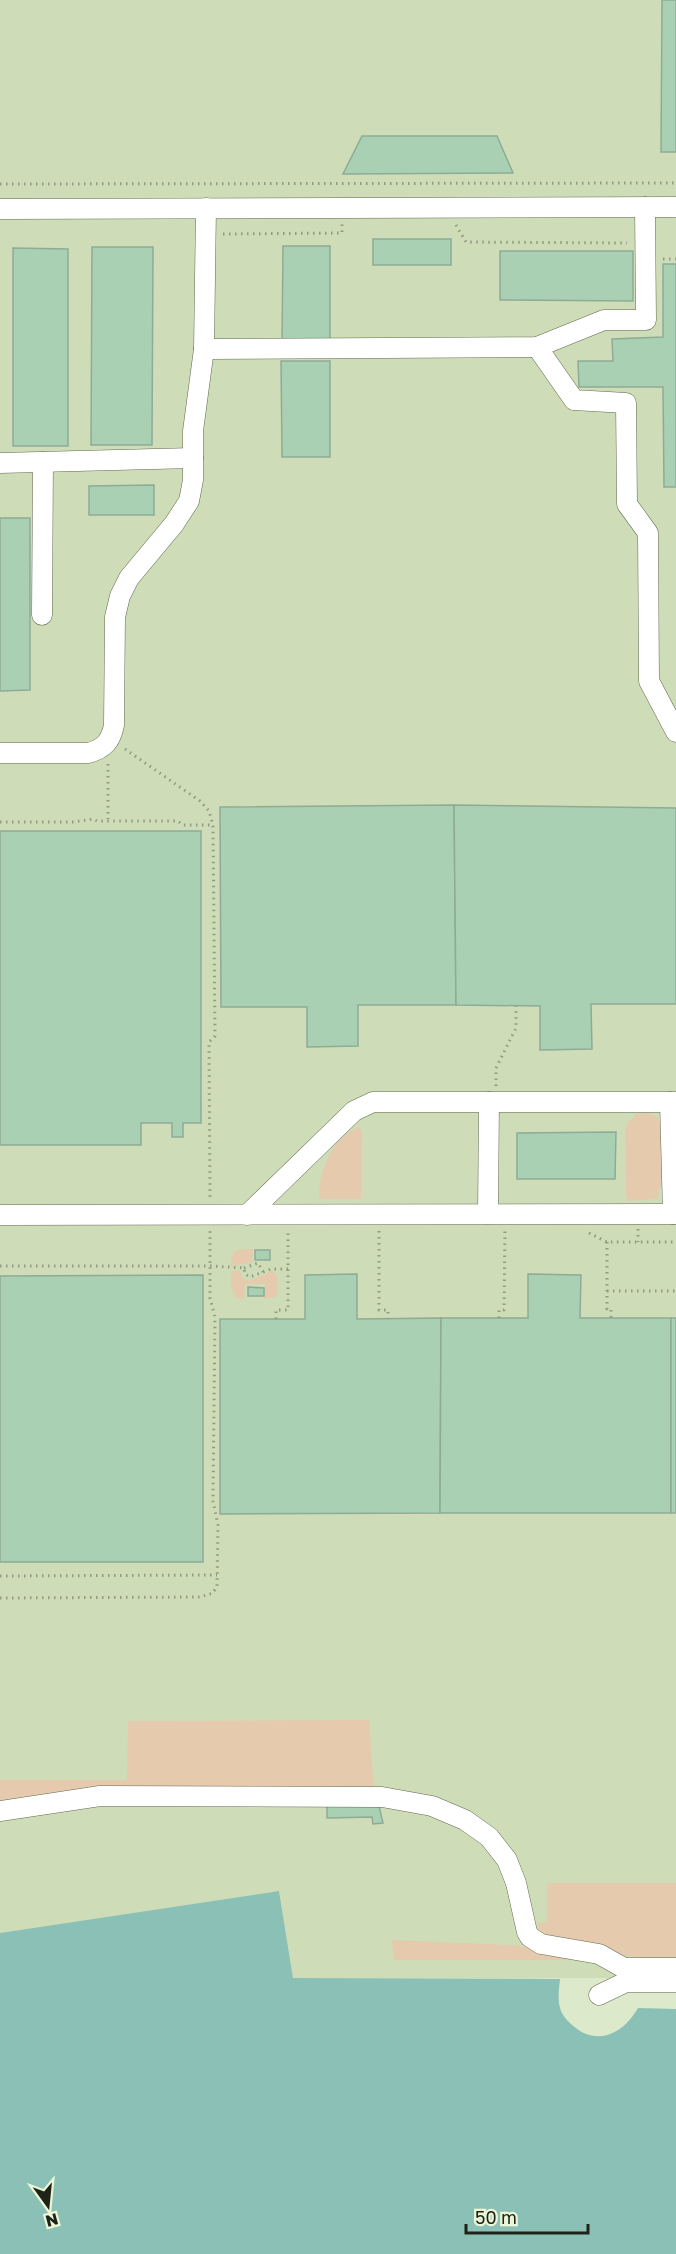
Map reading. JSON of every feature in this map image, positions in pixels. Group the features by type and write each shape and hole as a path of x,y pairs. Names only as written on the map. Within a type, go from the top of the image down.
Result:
{"street":[{"path":"204,348 537,347 604,320 646,320 645,207"},
{"path":"0,208 676,207"},
{"path":"0,753 88,753 97,751 109,741 114,725 115,617 120,596 129,578 174,524 189,501 193,480 196,403 204,348 206,208"},
{"path":"537,347 574,400 626,403 627,504 648,533 649,681 676,732"},
{"path":"0,463 193,458"},
{"path":"42,615 43,462"},
{"path":"0,1215 247,1215 675,1214 673,1102 373,1102 354,1111 247,1215"},
{"path":"488,1214 489,1102"},
{"path":"0,1811 100,1796 382,1797 432,1806 465,1820 489,1837 507,1860 516,1883 528,1932 536,1941 541,1944 599,1954 624,1968 676,1968"},
{"path":"598,1995 626,1982 676,1982"}],"path":[{"path":"430,183 431,197 459,228 466,242 625,242 656,259 676,259"},
{"path":"0,184 676,183"},
{"path":"0,1598 200,1598 213,1593 217,1586 218,1525 213,1501 215,1317 210,1298 209,1042 215,1036 213,825 209,812 200,801 125,749"},
{"path":"108,764 108,819"},
{"path":"0,822 73,822 93,819 97,822 178,821 183,825 213,825"},
{"path":"499,1318 499,1310 504,1310 505,1228"},
{"path":"580,1228 608,1242 676,1242"},
{"path":"276,1319 276,1310 288,1310 288,1230"},
{"path":"379,1230 379,1310 388,1310 388,1319"},
{"path":"608,1242 607,1309 611,1309 611,1318"},
{"path":"0,1266 244,1268 258,1263 263,1272"},
{"path":"244,1268 245,1274 250,1277 271,1269 288,1269"},
{"path":"607,1291 676,1291"},
{"path":"0,1576 217,1575"}],"shaded area":[{"path":"0,0 676,0 676,1978 293,1978 279,1891 0,1933"},
{"path":"650,1113 658,1118 662,1126 662,1187 659,1187 658,1199 629,1201 626,1196 625,1129 630,1120 635,1117 634,1114"},
{"path":"359,1127 362,1131 361,1199 319,1199 321,1178 328,1157 341,1139"},
{"path":"253,1249 252,1263 231,1266 231,1259 236,1250"},
{"path":"239,1270 243,1279 249,1281 272,1271 277,1275 278,1293 275,1297 264,1299 265,1284 245,1284 244,1299 237,1299 231,1287 231,1271"},
{"path":"369,1720 374,1789 0,1804 0,1780 127,1780 128,1721"},
{"path":"547,1883 676,1883 676,1960 652,1960 552,1943 539,1930 538,1923 547,1922"},
{"path":"392,1940 513,1945 579,1956 579,1960 394,1960"}],"water":[{"path":"279,1891 293,1978 560,1979 560,2007 569,2023 580,2031 598,2036 614,2033 633,2016 638,2008 676,2009 676,2254 0,2254 0,1933"}],"building":[{"path":"662,0 676,0 676,152 661,152"},
{"path":"362,136 497,136 513,173 343,174"},
{"path":"373,239 451,239 451,265 373,265"},
{"path":"283,246 330,246 330,343 282,343"},
{"path":"92,247 153,247 152,445 91,445"},
{"path":"13,248 68,249 68,446 13,446"},
{"path":"500,251 633,251 633,301 500,300"},
{"path":"663,264 676,264 676,487 664,487 663,387 579,387 578,361 613,361 612,339 663,337"},
{"path":"281,361 330,361 330,457 282,457"},
{"path":"154,485 154,515 89,515 89,486"},
{"path":"0,518 30,518 30,690 0,691"},
{"path":"454,805 456,1005 358,1005 358,1046 307,1047 307,1007 221,1007 220,807"},
{"path":"454,805 676,808 676,1004 591,1004 592,1049 540,1050 540,1006 456,1005"},
{"path":"0,831 201,831 201,1123 183,1123 183,1137 172,1137 172,1123 141,1123 141,1145 0,1145"},
{"path":"616,1132 615,1179 517,1179 517,1133"},
{"path":"255,1250 270,1250 270,1260 255,1260"},
{"path":"357,1274 357,1319 441,1318 440,1513 220,1514 220,1319 305,1319 305,1275"},
{"path":"528,1274 581,1275 580,1318 671,1318 671,1513 440,1513 441,1318 528,1318"},
{"path":"203,1275 203,1562 0,1562 0,1276"},
{"path":"248,1287 264,1288 264,1296 248,1296"},
{"path":"671,1318 676,1318 676,1513 671,1513"},
{"path":"327,1806 379,1806 383,1823 373,1824 372,1817 327,1818"}]}
